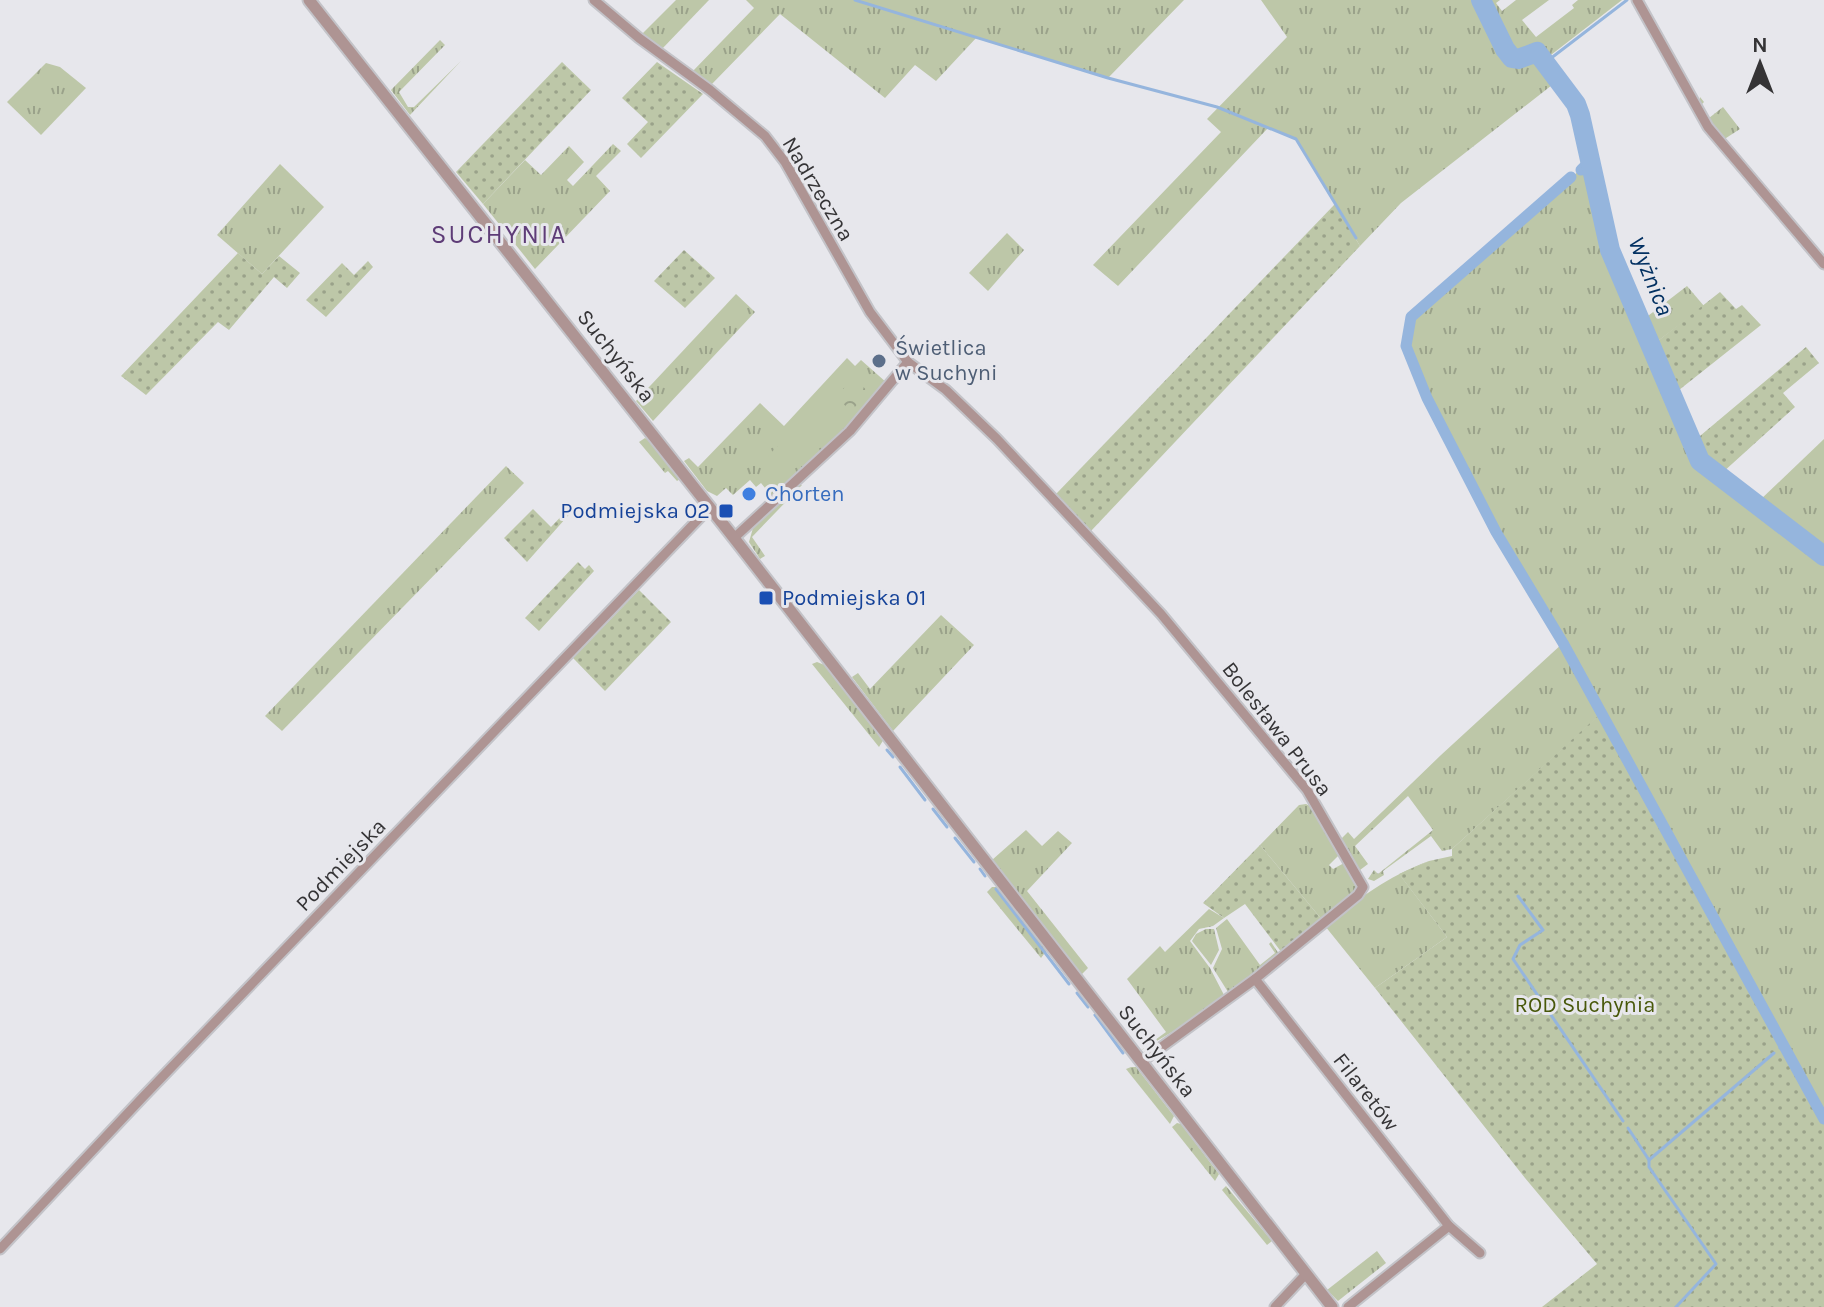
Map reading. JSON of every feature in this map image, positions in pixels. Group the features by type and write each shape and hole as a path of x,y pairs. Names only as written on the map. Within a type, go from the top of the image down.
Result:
{"street":[{"name":"Suchyńska","path":"309,0 710,507 1332,1307"},
{"name":"Nadrzeczna","path":"594,0 765,136 785,162 870,312 908,362 961,403 1086,536"},
{"path":"1637,0 1708,127 1824,264"},
{"path":"734,538 850,431 908,362"},
{"name":"Podmiejska","path":"0,1249 710,507"},
{"name":"Bolesława Prusa","path":"1086,536 1161,614 1307,790 1363,887 1347,904 1255,979 1141,1062"},
{"name":"Filaretów","path":"1255,979 1449,1226 1480,1253"},
{"path":"1348,1307 1449,1226"},
{"path":"1275,1307 1305,1275"}],"green space":[{"path":"676,0 709,0 661,50 641,35"},
{"path":"746,0 1184,0 1108,78 977,37 936,81 915,65 885,98 780,14 711,85 691,73 754,8"},
{"path":"1261,0 1500,0 1496,3 1502,11 1516,0 1549,0 1522,20 1536,37 1574,8 1572,5 1578,0 1622,0 1547,58 1561,78 1401,203 1360,246 1296,139 1268,128 1118,286 1093,265 1221,132 1207,119 1287,37"},
{"path":"440,40 445,45 399,92 408,107 414,107 461,61 410,115 391,90"},
{"path":"562,62 591,90 483,204 456,172"},
{"path":"657,62 703,94 641,158 627,144 648,122 622,98"},
{"path":"46,63 60,67 86,88 41,135 7,102"},
{"path":"1700,97 1709,118 1723,107 1740,129 1723,140 1699,105"},
{"path":"613,144 621,151 596,176 610,191 535,269 483,204 525,160 541,175 569,146 584,162 567,180 573,186"},
{"path":"1588,163 1608,254 1698,463 1745,496 1824,560 1824,1113 1601,714 1452,849 1442,851 1431,836 1383,871 1384,875 1374,881 1368,879 1374,870 1378,874 1433,830 1408,796 1355,846 1368,864 1360,870 1340,840 1348,832 1354,839 1563,643 1496,532 1427,398 1406,346 1411,317"},
{"path":"280,164 324,207 262,274 217,235"},
{"path":"1335,204 1360,246 1091,531 1056,494"},
{"path":"1007,233 1024,250 988,291 969,273"},
{"path":"684,250 715,278 685,308 654,281"},
{"path":"238,253 262,274 279,256 300,273 287,288 274,277 229,330 218,322 146,395 121,376"},
{"path":"368,261 373,267 326,317 306,300 342,263 354,275"},
{"path":"1687,286 1704,306 1654,344 1644,319"},
{"path":"1720,292 1736,309 1742,305 1761,325 1674,394 1654,344"},
{"path":"736,294 755,312 653,421 636,401"},
{"path":"1806,347 1819,363 1783,393 1795,407 1722,473 1703,460 1694,441"},
{"path":"847,358 855,366 861,360 887,383 847,429 771,499 761,483 756,487 750,480 733,495 726,488 717,496 707,491 684,461 689,458 698,467 760,403 784,426"},
{"path":"853,378 869,392 851,411 836,397"},
{"path":"828,392 851,413 787,476 768,456"},
{"path":"645,438 680,479 677,481 668,471 665,473 639,442"},
{"path":"1824,439 1824,552 1759,501"},
{"path":"506,466 524,483 282,731 265,716"},
{"path":"797,484 802,485 752,537 765,556 760,559 749,542 753,528"},
{"path":"570,507 573,510 527,562 504,538 533,509 551,527"},
{"path":"578,562 585,569 589,565 594,571 539,631 525,618"},
{"path":"639,590 671,622 605,691 573,658"},
{"path":"941,615 974,645 893,731 852,677 858,673 870,689"},
{"path":"817,662 827,666 884,739 879,747 812,664"},
{"name":"ROD Suchynia","path":"1599,715 1824,1122 1824,1307 1542,1307 1597,1264 1375,988 1447,937 1399,874 1429,861 1452,856 1452,849"},
{"path":"1299,805 1312,807 1340,854 1329,865 1333,869 1346,862 1356,881 1356,892 1323,921 1260,845"},
{"path":"1026,830 1042,846 1058,831 1072,843 1027,891 1088,968 1081,975 992,860"},
{"path":"1260,845 1323,921 1282,953 1245,904 1224,918 1203,903"},
{"path":"1429,861 1400,875 1447,937 1375,988 1325,926 1386,881"},
{"path":"997,887 1047,950 1041,958 987,892"},
{"path":"1209,909 1224,918 1213,926 1199,929 1190,941 1210,968 1224,995 1140,1051 1166,1032 1127,979 1160,946 1165,952"},
{"path":"1227,919 1260,965 1275,953 1269,944 1271,942 1279,954 1228,992 1213,968 1222,949 1216,928"},
{"path":"1214,929 1219,950 1211,965 1192,941 1196,934"},
{"path":"1136,1067 1174,1116 1170,1124 1126,1069"},
{"path":"1181,1124 1219,1174 1215,1181 1172,1127"},
{"path":"1226,1186 1272,1241 1267,1245 1222,1190"},
{"path":"1377,1251 1386,1263 1338,1301 1327,1290"}],"waterway":[{"path":"855,0 1108,78 1217,107 1296,139 1356,238"},
{"name":"Wyżnica","path":"1481,0 1512,58 1537,52 1576,104 1610,250 1700,461 1824,556"},
{"path":"1546,62 1627,0"},
{"path":"1581,170 1590,161"},
{"path":"1571,177 1411,317 1406,346 1427,398 1496,532 1563,643 1824,1119"},
{"path":"887,750 893,757"},
{"path":"900,767 925,800"},
{"path":"933,809 947,827"},
{"path":"955,838 974,862"},
{"path":"980,869 985,876"},
{"path":"996,889 1069,984"},
{"path":"1518,896 1543,930 1520,945 1513,959 1623,1121"},
{"path":"1077,993 1088,1007"},
{"path":"1095,1015 1123,1053"},
{"path":"1780,1048 1784,1045"},
{"path":"1676,1307 1716,1264 1649,1167 1649,1160 1774,1053"},
{"path":"1628,1128 1649,1160"}],"place":[{"name":"Świetlica w Suchyni","path":"879,361"},
{"name":"Chorten","path":"749,494"},
{"name":"Podmiejska 02","path":"726,511"},
{"name":"Podmiejska 01","path":"766,598"}],"district":[{"name":"SUCHYNIA","path":"499,234"}]}
